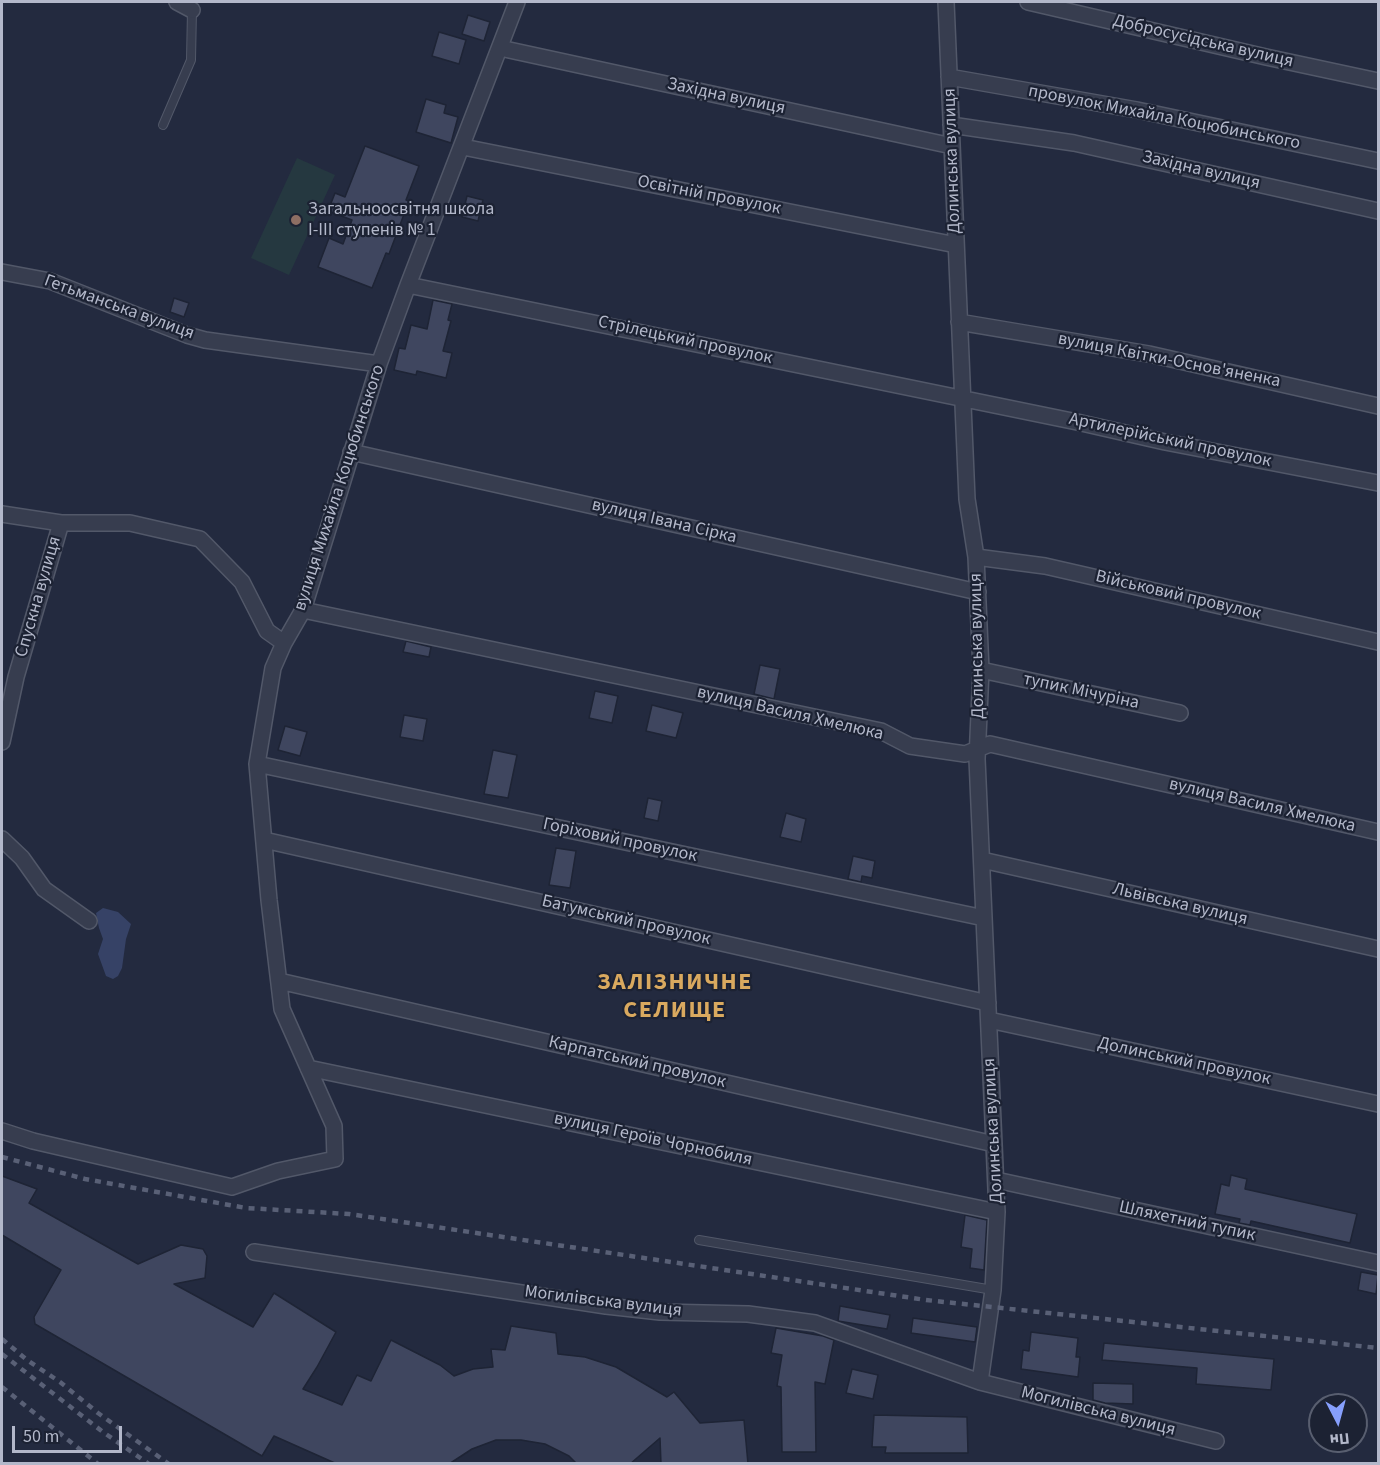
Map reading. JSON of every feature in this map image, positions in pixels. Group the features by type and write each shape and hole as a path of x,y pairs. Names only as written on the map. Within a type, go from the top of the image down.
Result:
{"street":[{"path":"177,2 192,10"},
{"name":"вулиця Михайла Коцюбинського","path":"2,1131 33,1141 232,1187 278,1171 334,1159 334,1126 282,1009 257,765 273,668 303,610 379,364 517,2"},
{"name":"Долинська вулиця","path":"946,2 967,499 976,557 978,592 981,670 978,749 998,1212 993,1290 980,1382"},
{"name":"Добросусідська вулиця","path":"1028,2 1378,81"},
{"name":"Західна вулиця","path":"500,48 952,146"},
{"name":"провулок Михайла Коцюбинського","path":"950,77 1137,110 1378,161"},
{"name":"Західна вулиця","path":"951,125 1074,143 1378,211"},
{"name":"Освітній провулок","path":"463,147 956,245"},
{"name":"Гетьманська вулиця","path":"2,272 50,281 187,335 379,364"},
{"name":"Стрілецький провулок","path":"408,285 963,398"},
{"name":"вулиця Квітки-Основ'яненка","path":"959,322 1149,354 1378,405"},
{"name":"Артилерійський провулок","path":"963,398 1165,442 1378,483"},
{"name":"вулиця Івана Сірка","path":"351,452 978,592"},
{"path":"2,514 61,523 130,523 200,539 242,582 267,631 284,643"},
{"name":"Спускна вулиця","path":"2,742 16,677 61,523"},
{"name":"Військовий провулок","path":"976,557 1045,566 1378,642"},
{"name":"вулиця Василя Хмелюка","path":"303,610 880,731 910,746 965,754 990,744 1378,832"},
{"name":"тупик Мічуріна","path":"981,670 1180,713"},
{"name":"Горіховий провулок","path":"257,765 984,918"},
{"path":"2,839 22,858 44,889 89,921"},
{"name":"Батумський провулок","path":"264,840 988,1003"},
{"name":"Львівська вулиця","path":"982,860 1378,949"},
{"name":"Карпатський провулок","path":"279,981 994,1144"},
{"name":"Долинський провулок","path":"989,1020 1378,1104"},
{"name":"вулиця Героїв Чорнобиля","path":"308,1068 998,1212"},
{"name":"Шляхетний тупик","path":"996,1180 1378,1263"},
{"name":"Могилівська вулиця","path":"254,1252 606,1306 660,1312 748,1314 815,1323 980,1382 1216,1441"}],"lane":[{"path":"163,124 191,60 192,10"},
{"path":"699,1240 993,1290"}],"shaded area":[{"path":"297,158 335,175 289,275 251,258"}],"water":[{"path":"103,908 118,912 131,924 126,939 122,968 118,976 113,979 106,976 98,954 103,939 96,913"}],"building":[{"path":"468,15 490,22 484,41 462,34"},
{"path":"439,32 466,40 459,64 432,56"},
{"path":"426,99 446,105 444,113 458,117 451,143 416,132"},
{"path":"365,146 419,166 406,200 409,201 389,254 386,253 372,288 318,267 329,238 343,244 352,220 328,211 335,193 345,197"},
{"path":"467,196 483,200 478,221 462,217"},
{"path":"174,298 189,303 184,317 170,312"},
{"path":"433,300 452,304 448,320 451,321 443,351 452,353 446,378 417,371 416,375 394,370 399,348 405,349 411,325 427,329"},
{"path":"406,641 431,647 429,657 403,652"},
{"path":"760,665 780,669 774,699 754,694"},
{"path":"595,691 618,696 612,723 589,718"},
{"path":"652,705 683,713 676,738 646,731"},
{"path":"404,715 427,719 423,741 400,737"},
{"path":"285,726 307,732 300,756 278,750"},
{"path":"493,750 517,755 508,798 484,794"},
{"path":"648,798 662,801 658,821 644,818"},
{"path":"786,813 806,819 801,842 780,837"},
{"path":"556,848 576,851 570,888 549,885"},
{"path":"853,856 875,861 872,878 862,876 861,882 848,879"},
{"path":"1231,1175 1247,1179 1245,1189 1357,1214 1350,1243 1251,1221 1250,1225 1239,1223 1240,1219 1215,1214 1221,1184 1229,1186"},
{"path":"2,1176 37,1189 29,1203 138,1264 181,1245 203,1249 207,1256 205,1278 174,1284 253,1327 274,1293 336,1332 303,1389 342,1405 357,1375 371,1381 391,1340 440,1365 454,1376 473,1369 493,1367 491,1349 505,1350 511,1326 556,1333 558,1354 585,1357 616,1367 667,1397 674,1392 700,1423 744,1420 748,1464 661,1464 660,1438 630,1464 577,1464 569,1456 545,1444 521,1440 496,1440 472,1449 449,1464 337,1464 274,1436 262,1456 35,1324 34,1317 61,1270 2,1235"},
{"path":"965,1215 987,1220 984,1270 970,1268 972,1249 961,1247"},
{"path":"1361,1272 1378,1275 1376,1294 1358,1290"},
{"path":"840,1306 890,1315 887,1329 838,1321"},
{"path":"913,1318 977,1327 975,1342 911,1333"},
{"path":"776,1328 834,1340 825,1384 815,1382 816,1452 782,1452 781,1387 777,1386 782,1355 771,1353"},
{"path":"1031,1332 1078,1338 1076,1357 1080,1357 1078,1377 1021,1369 1023,1350 1029,1351"},
{"path":"1104,1343 1274,1359 1271,1390 1196,1384 1197,1368 1102,1360"},
{"path":"852,1369 878,1375 873,1399 846,1393"},
{"path":"1093,1383 1133,1384 1133,1404 1093,1400"},
{"path":"874,1415 967,1417 968,1453 885,1453 886,1447 872,1447"}],"railway":[{"path":"2,1157 85,1179 246,1208 349,1214 926,1300 1378,1348"},
{"path":"2,1339 27,1360 169,1464"},
{"path":"2,1354 103,1432 149,1464"},
{"path":"2,1387 98,1464"}],"place":[{"name":"Загальноосвітня школа І-ІІІ ступенів № 1","path":"296,220"}],"district":[{"name":"ЗАЛІЗНИЧНЕ СЕЛИЩЕ","path":"675,998"}]}
